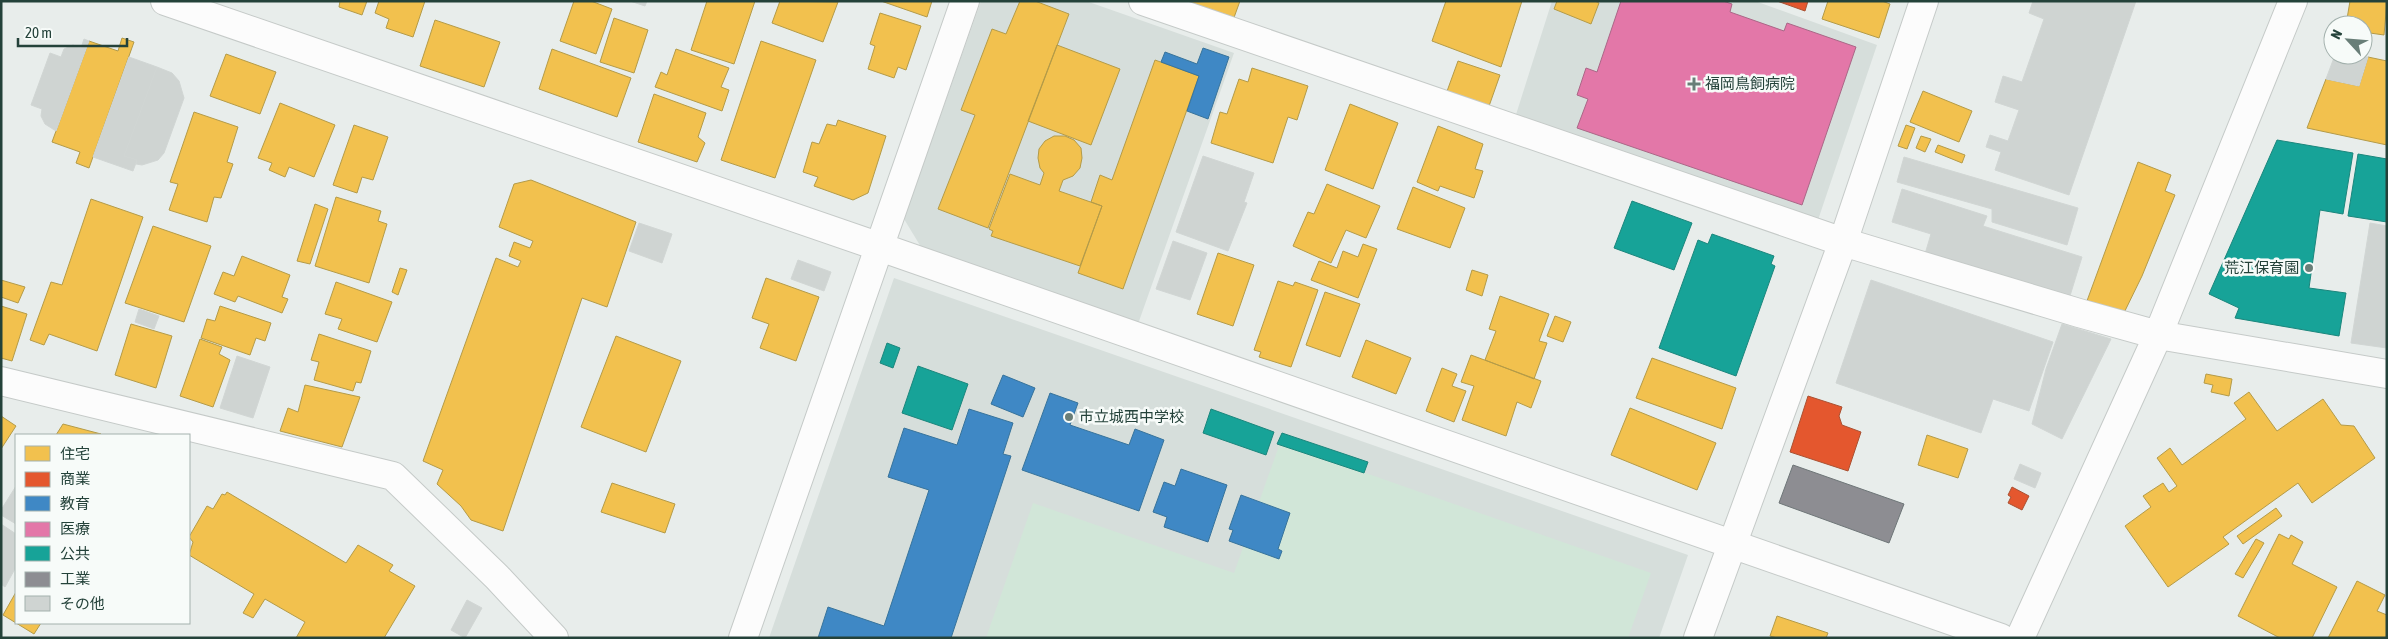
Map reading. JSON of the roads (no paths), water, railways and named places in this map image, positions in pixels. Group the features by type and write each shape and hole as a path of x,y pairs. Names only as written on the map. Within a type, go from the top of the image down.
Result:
{"street":[{"path":"165,1 880,247 2001,638"},
{"path":"742,638 965,1"},
{"path":"1143,1 1843,242 2158,335 2387,374"},
{"path":"1698,638 1843,242 1924,1"},
{"path":"2020,638 2158,335 2294,1"},
{"path":"1,380 393,476 497,578 554,638"}],"place":[{"name":"福岡鳥飼病院","path":"1694,84"},
{"name":"荒江保育園","path":"2309,268"},
{"name":"市立城西中学校","path":"1069,417"}]}
